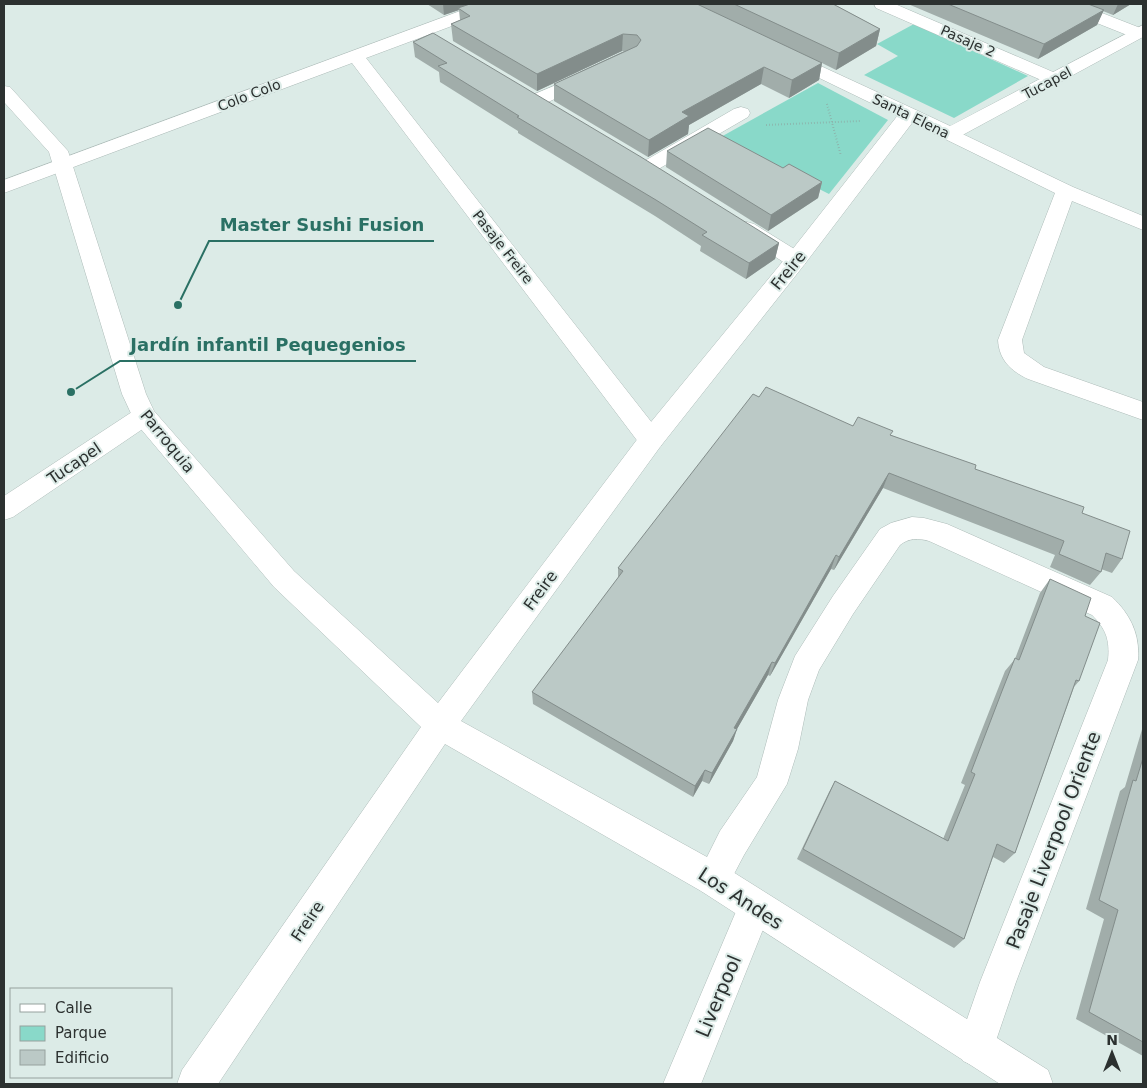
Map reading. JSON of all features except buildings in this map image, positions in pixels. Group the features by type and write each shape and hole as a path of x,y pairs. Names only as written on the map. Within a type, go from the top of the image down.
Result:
{"street":[{"name":"Colo Colo","path":"4,187 494,4"},
{"name":"Pasaje 2","path":"882,4 1054,79"},
{"path":"1065,4 1140,32"},
{"path":"420,31 437,41"},
{"name":"Tucapel","path":"950,134 1140,32"},
{"name":"Santa Elena","path":"768,46 1066,192 1143,224"},
{"name":"Pasaje Freire","path":"355,55 651,440"},
{"path":"538,100 604,69"},
{"path":"521,90 554,110"},
{"name":"Parroquia","path":"4,91 58,151 134,394 144,416 284,579 440,725"},
{"path":"648,167 740,113"},
{"name":"Freire","path":"196,1084 440,725 651,440 796,260 909,114"},
{"path":"631,156 665,177"},
{"path":"1066,192 1010,340 1012,356 1021,366 1036,374 1143,411"},
{"path":"1121,216 1143,200"},
{"path":"730,219 796,260"},
{"name":"Tucapel","path":"4,510 144,416"},
{"name":"Pasaje Liverpool Oriente","path":"713,879 732,842 771,784 782,749 793,700 806,665 890,537 898,530 924,528 937,532 1102,606 1115,618 1122,631 1125,645 1122,660 998,982 976,1048"},
{"name":"Los Andes","path":"440,725 713,879 755,908 1034,1084"},
{"name":"Liverpool","path":"682,1084 755,908"}],"path":[{"path":"821,72 830,122 851,188"},
{"path":"774,124 880,120 909,114"}],"green space":[{"path":"914,24 1028,76 954,118 864,75 898,56 877,44"},
{"path":"818,83 888,120 829,194 719,138"}],"place":[{"name":"Master Sushi Fusion","path":"178,305"},
{"name":"Jardín infantil Pequegenios","path":"71,392"}]}
